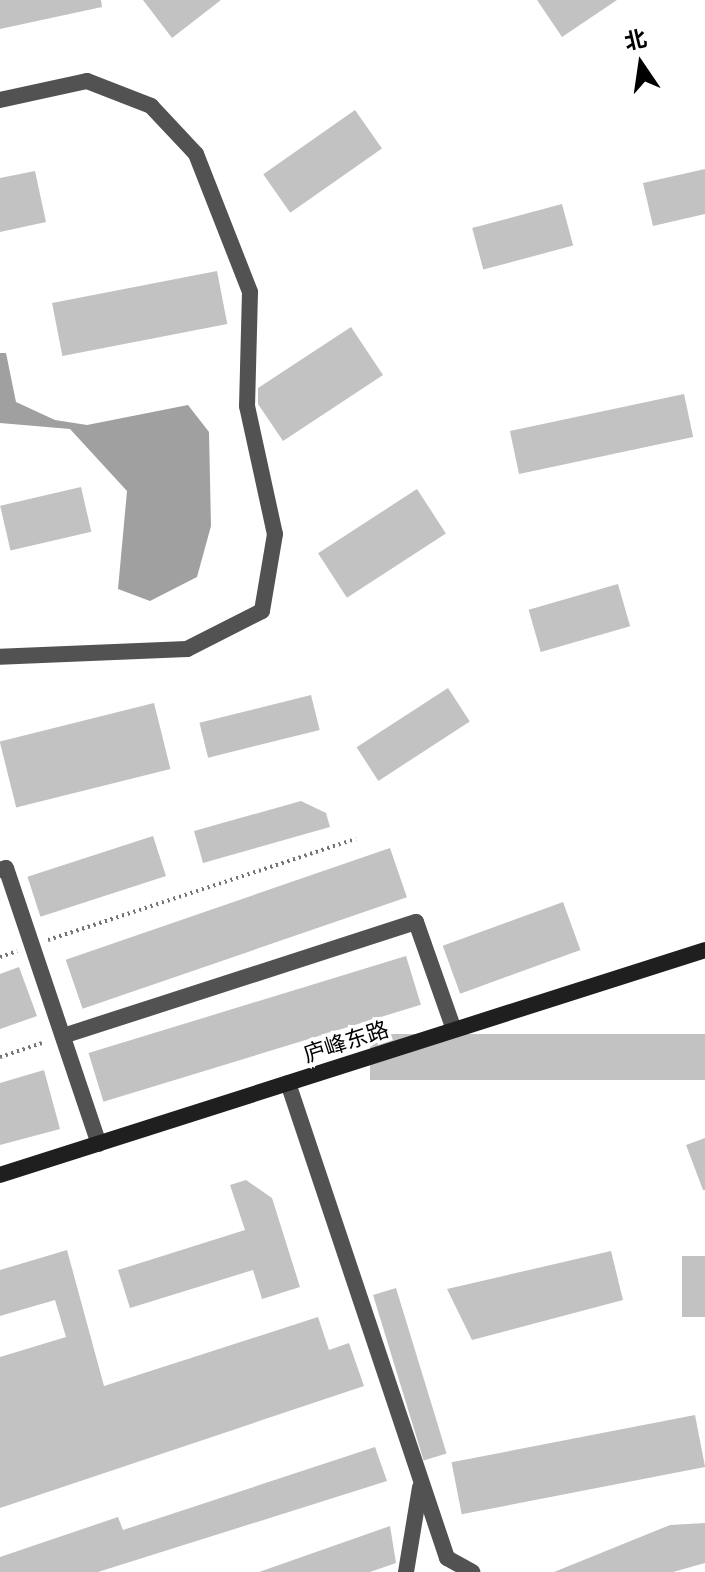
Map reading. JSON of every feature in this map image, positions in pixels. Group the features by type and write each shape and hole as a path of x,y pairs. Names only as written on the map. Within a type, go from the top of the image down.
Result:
{"main road":[{"name":"庐峰东路","path":"0,1175 705,950"}],"street":[{"path":"0,100 87,81 151,106 196,154 250,292 247,406 275,534 262,611 187,649 0,657"},
{"path":"0,870 6,868 99,1144"},
{"path":"63,1036 416,922 454,1030"},
{"path":"288,1083 447,1558 472,1572"},
{"path":"406,1572 421,1486"}],"path":[{"path":"33,945 356,839"},
{"path":"0,1057 63,1036"}],"shaded area":[{"path":"0,353 6,353 16,402 55,420 87,425 188,405 209,432 211,526 197,577 150,601 118,589 127,491 70,429 0,423"}],"building":[{"path":"0,0 101,0 102,7 0,29"},
{"path":"143,0 221,0 172,38"},
{"path":"537,0 617,0 562,37"},
{"path":"355,110 382,149 290,213 263,174"},
{"path":"705,169 705,214 653,226 643,183"},
{"path":"35,171 46,222 0,232 0,178"},
{"path":"562,204 573,246 483,270 472,228"},
{"path":"217,271 227,324 62,356 52,303"},
{"path":"351,327 383,375 283,441 258,404 258,388"},
{"path":"684,394 693,437 519,474 510,431"},
{"path":"81,487 91,532 10,550 0,506"},
{"path":"417,489 446,533 347,598 318,553"},
{"path":"618,584 630,626 541,652 529,610"},
{"path":"448,688 470,722 378,781 357,747"},
{"path":"311,695 320,730 208,758 199,723"},
{"path":"154,703 170,769 16,807 0,741"},
{"path":"301,801 326,813 330,827 203,863 194,831"},
{"path":"153,836 166,876 40,917 27,877"},
{"path":"390,848 407,897 83,1009 66,960"},
{"path":"563,902 580,950 460,994 443,946"},
{"path":"406,956 421,1005 103,1102 89,1053"},
{"path":"19,967 37,1016 0,1029 0,974"},
{"path":"370,1034 705,1034 705,1080 370,1080"},
{"path":"44,1070 60,1129 0,1145 0,1083"},
{"path":"705,1138 705,1190 703,1190 686,1145"},
{"path":"246,1180 272,1198 300,1287 262,1299 253,1270 130,1308 118,1270 245,1230 230,1185"},
{"path":"67,1250 104,1386 318,1317 329,1350 349,1343 364,1386 0,1508 0,1357 66,1337 55,1300 0,1316 0,1270"},
{"path":"611,1251 623,1300 472,1340 447,1289"},
{"path":"682,1256 705,1256 705,1317 682,1317"},
{"path":"396,1288 447,1453 424,1460 373,1295"},
{"path":"695,1415 705,1467 462,1514 452,1462"},
{"path":"375,1447 387,1481 98,1572 0,1572 0,1557 118,1517 123,1530"},
{"path":"705,1523 705,1563 673,1572 554,1572 670,1525"},
{"path":"390,1526 396,1563 370,1572 259,1572"}]}
